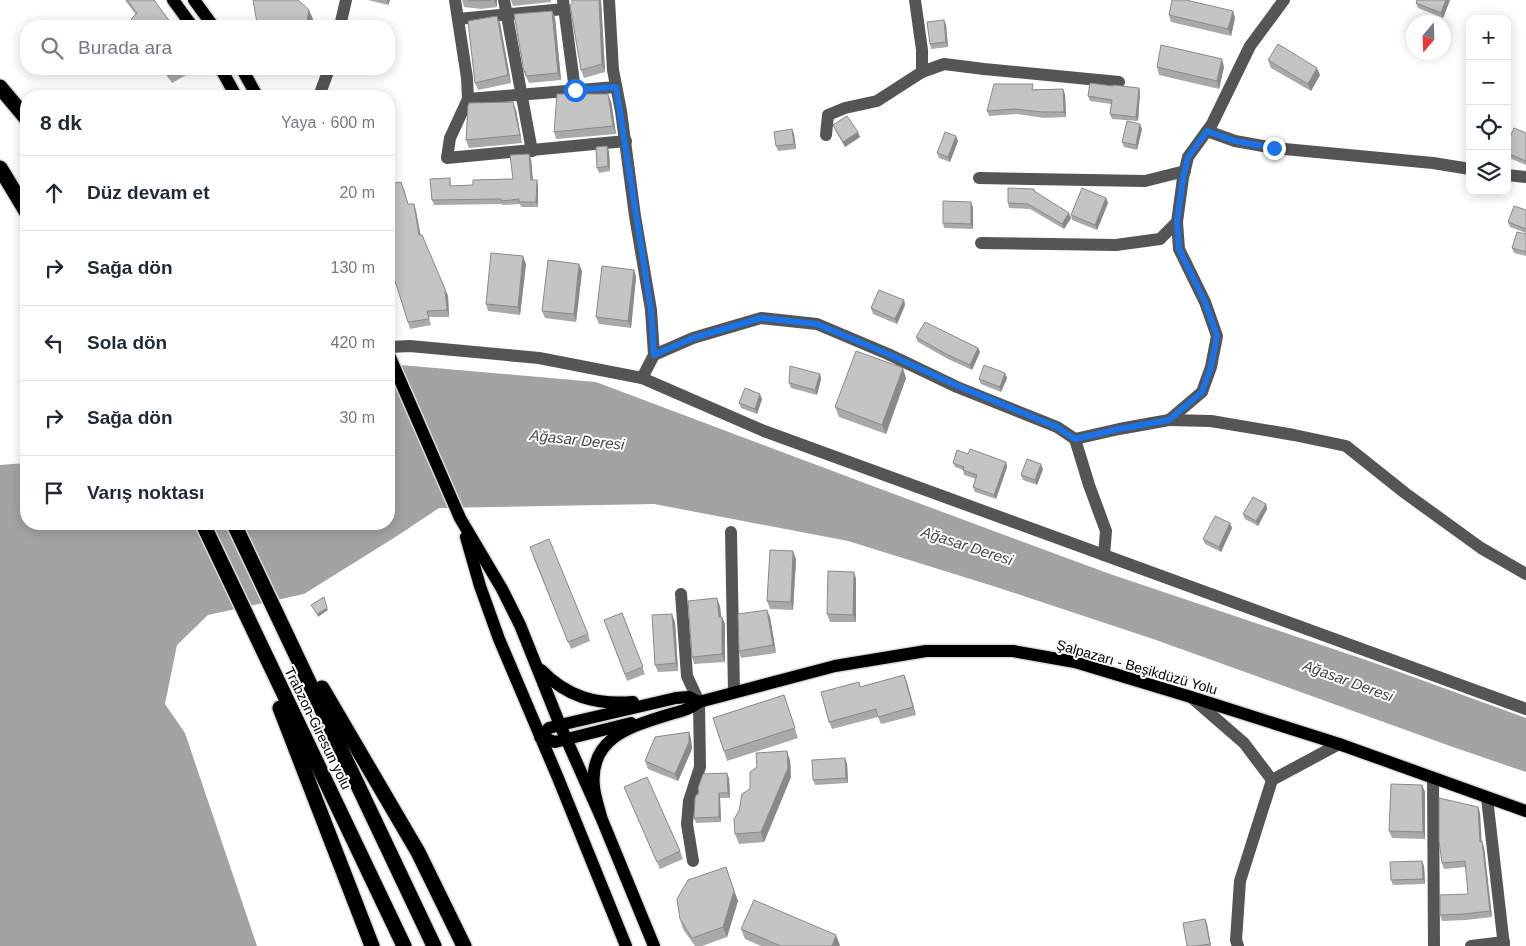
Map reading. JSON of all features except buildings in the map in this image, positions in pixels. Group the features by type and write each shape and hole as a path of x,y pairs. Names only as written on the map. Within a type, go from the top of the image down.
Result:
{"highway":[{"path":"0,87 20,111"},
{"path":"0,168 20,201"},
{"name":"Trabzon-Giresun yolu","path":"206,530 404,946"},
{"path":"237,530 434,946"},
{"path":"272,603 418,852 464,946"},
{"path":"245,615 372,946"}],"main road":[{"path":"173,0 188,20"},
{"path":"194,0 209,20"},
{"path":"225,75 233,90"},
{"path":"245,75 254,90"},
{"path":"395,368 460,518 502,589 520,626 566,740 601,817 654,946"},
{"path":"460,518 480,586 499,639 626,946"},
{"name":"Şalpazarı - Beşikdüzü Yolu","path":"665,716 689,710 699,702 835,666 926,651 1013,651 1075,662 1191,697 1339,744 1526,812"},
{"path":"535,664 552,681 565,690 600,703 689,697 699,702"},
{"path":"540,737 549,728 676,698"},
{"path":"540,737 555,742 665,716"},
{"path":"601,817 594,788 594,771 602,748 612,738 626,730 665,716"}],"street":[{"path":"341,20 346,0"},
{"path":"455,0 467,78 468,99 450,138 447,158 626,142"},
{"path":"504,0 532,151"},
{"path":"609,0 613,70 626,142 651,310 654,355 642,378"},
{"path":"915,0 922,50 922,72"},
{"path":"1169,420 1202,392 1211,367 1217,336 1205,302 1179,249 1177,222 1188,157 1212,124 1250,46 1284,0"},
{"path":"458,19 563,5 575,90"},
{"path":"826,135 828,115 845,108 877,101 922,72 944,64 1119,82"},
{"path":"321,90 327,75"},
{"path":"468,99 616,87"},
{"path":"1207,131 1235,141 1274,148 1466,168"},
{"path":"979,178 1145,181 1185,171"},
{"path":"1511,175 1526,177"},
{"path":"981,243 1116,245 1160,239 1177,222"},
{"path":"654,355 693,338 761,318 817,324 1057,427 1075,439 1106,531 1104,555"},
{"path":"395,347 410,346 539,358 642,378 764,431 1526,709"},
{"path":"1075,439 1169,420 1211,421 1346,446 1405,493 1473,542 1526,574"},
{"path":"731,532 734,692"},
{"path":"681,594 687,676 699,702 700,767 689,800 687,824 694,861"},
{"path":"1191,697 1244,743 1272,780"},
{"path":"1238,946 1236,940 1240,881 1272,780 1339,744"},
{"path":"1433,778 1434,946"},
{"path":"1471,946 1504,944 1487,798"}],"water":[{"name":"Ağasar Deresi","path":"395,365 596,382 1110,574 1372,662 1526,718 1526,772 1156,640 993,586 848,541 654,504 439,508 304,594 208,615 177,645 165,704 185,733 257,946 0,946 0,465 20,463 20,530 395,530"}],"route":[{"path":"575,90 616,87 651,310 654,355 693,338 761,318 817,324 1057,427 1075,439 1169,420 1202,392 1211,367 1217,336 1205,302 1179,249 1177,222 1188,157 1207,131 1235,141 1274,148"}]}
